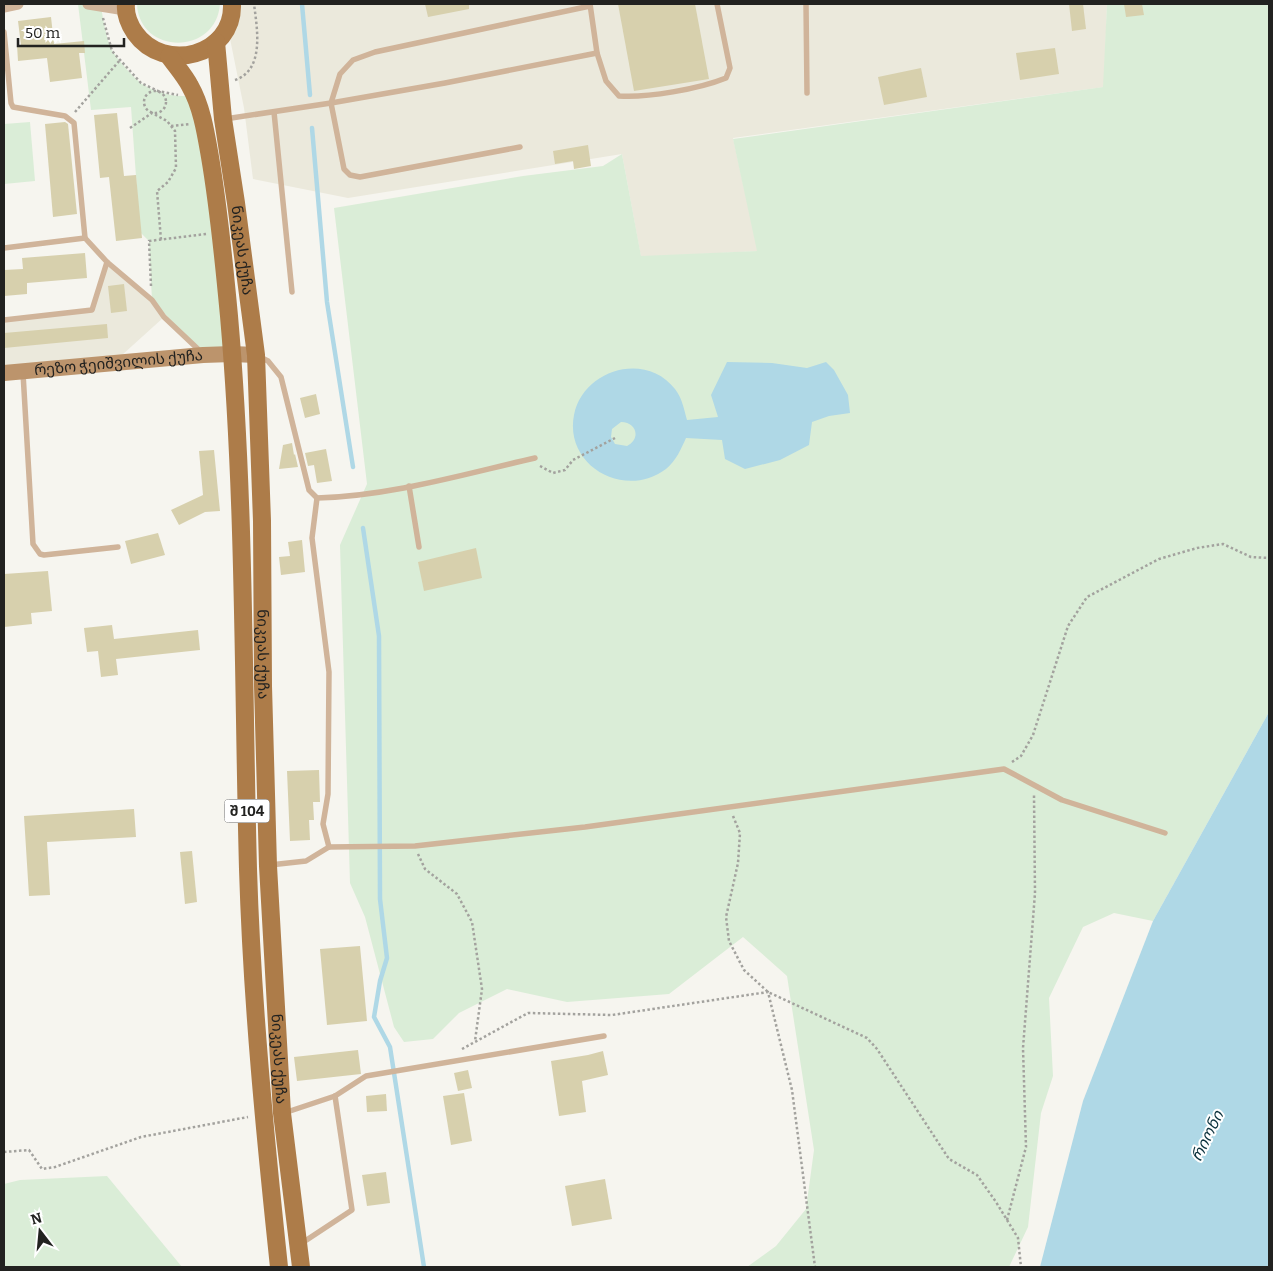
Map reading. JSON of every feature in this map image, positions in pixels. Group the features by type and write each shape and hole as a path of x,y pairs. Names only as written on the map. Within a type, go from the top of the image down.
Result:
{"main road":[{"path":"169,56 186,56 202,51 216,42 227,28 232,4"},
{"name":"ნიკეას ქუჩა","path":"125,7 130,26 140,40 153,50 169,56 191,87 205,127 222,232 242,519 248,880 263,1115 279,1267"},
{"name":"ნიკეას ქუჩა","path":"216,42 223,119 256,355 262,521 262,686 268,866 282,1113 301,1267"},
{"name":"რეზო ჭეიშვილის ქუჩა","path":"4,373 203,354 256,355"}],"street":[{"path":"4,7 18,4"},
{"path":"88,4 125,7"}],"lane":[{"path":"520,147 360,177 350,175 344,169 331,103 340,74 354,60 375,52 590,5 598,53 606,81 618,96 634,97 710,84 726,78 730,68 717,4"},
{"path":"806,4 807,93"},
{"path":"4,32 11,103 13,107 65,116 74,123 84,238 107,262 152,300 164,317 203,354"},
{"path":"223,119 445,83 598,53"},
{"path":"274,112 292,292"},
{"path":"4,248 84,238"},
{"path":"4,320 92,310 107,262"},
{"path":"256,355 268,361 281,377 309,490 317,498 341,497 409,486 536,458"},
{"path":"23,371 33,544 40,554 44,555 118,547"},
{"path":"409,486 419,547"},
{"path":"317,498 312,538 329,672 328,794 323,824 329,847"},
{"path":"268,866 306,862 329,847 415,846 585,827 1004,769 1062,800 1165,833"},
{"path":"282,1113 335,1096 366,1076 604,1036"},
{"path":"298,1246 352,1210 335,1096"}],"path":[{"path":"70,119 120,60"},
{"path":"130,128 152,113 159,113 166,106 166,99 158,91 151,92 145,97 144,105 148,111 152,113 167,121 176,131 176,168 168,182 158,191 160,240"},
{"path":"152,300 149,241 222,232"},
{"path":"536,458 538,464 546,471 552,473 566,470 573,460 615,438"},
{"path":"1004,769 1021,756 1033,735 1068,626 1087,597 1159,559 1196,548 1223,544 1251,557 1269,558"},
{"path":"1007,1220 1026,1147 1023,1048 1035,893 1036,832 1034,785"},
{"path":"729,808 740,833 738,864 726,917 728,941 744,970 768,992 867,1038 877,1049 949,1159 977,1175 1018,1238 1021,1267"},
{"path":"415,846 425,869 457,894 472,922 482,989 476,1040"},
{"path":"461,1050 476,1040 528,1013 612,1015 768,992"},
{"path":"768,992 792,1090 815,1267"},
{"path":"4,1152 29,1150 42,1168 55,1167 140,1137 263,1115"}],"shaded area":[{"path":"223,4 1107,4 1104,87 733,138 758,251 641,257 622,154 348,198 253,179 244,108"},
{"path":"107,262 152,300 164,317 122,355 4,368 4,320 92,310"}],"green space":[{"path":"78,4 101,4 105,29 111,48 142,84 174,96 194,94 232,354 203,355 152,300 149,241 140,232 131,107 91,110"},
{"path":"137,4 220,4 215,21 206,33 193,40 178,43 163,40 150,33 141,21"},
{"path":"1107,4 1269,4 1269,712 1153,921 1114,913 1083,927 1049,998 1053,1076 1041,1113 1028,1227 1009,1267 747,1267 776,1246 806,1209 814,1150 787,976 743,937 669,994 567,1002 507,989 459,1013 433,1039 404,1042 394,1027 365,917 350,883 340,545 367,484 334,208 523,176 603,166 622,154 641,256 757,251 733,139 1103,87"},
{"path":"30,122 35,181 4,184 4,124"},
{"path":"107,1176 182,1267 4,1267 4,1184 20,1180"}],"water":[{"path":"727,362 772,363 807,368 826,362 834,370 848,395 850,413 829,416 812,422 809,445 780,460 745,469 725,459 722,440 686,438 670,466 650,478 633,481 616,479 601,473 588,463 578,449 573,433 574,415 580,399 590,386 602,377 617,370 633,368 663,377 677,392 683,404 687,420 718,417 711,395","holes":["621,422 634,428 634,439 627,446 615,444 611,437 612,429"]},
{"name":"რიონი","path":"1269,712 1269,1267 1040,1267 1083,1101 1153,921"}],"building":[{"path":"425,4 469,4 469,9 428,17"},
{"path":"618,4 695,4 709,79 634,91"},
{"path":"1069,4 1083,4 1086,29 1072,31"},
{"path":"1124,4 1142,4 1144,15 1126,17"},
{"path":"51,17 54,44 84,41 85,53 79,53 82,78 50,82 47,58 18,61 17,45 21,45 18,21"},
{"path":"1055,48 1059,74 1020,80 1016,53"},
{"path":"921,68 927,97 884,105 878,77"},
{"path":"117,113 124,176 136,175 142,238 116,241 109,177 100,178 94,115"},
{"path":"65,122 68,124 77,214 53,217 45,124"},
{"path":"588,145 591,166 574,169 573,161 555,164 553,151"},
{"path":"85,253 87,278 27,283 27,294 4,296 4,270 23,269 22,258"},
{"path":"124,284 127,311 111,313 108,286"},
{"path":"107,324 108,338 4,348 4,333"},
{"path":"316,394 320,414 305,418 300,398"},
{"path":"292,443 298,467 279,469 283,445"},
{"path":"326,449 332,481 317,483 314,465 308,466 305,453"},
{"path":"214,450 220,511 205,512 179,525 171,510 203,495 199,451"},
{"path":"158,533 165,555 131,564 125,541"},
{"path":"302,540 305,572 281,575 279,557 290,556 288,542"},
{"path":"476,548 482,578 424,591 418,562"},
{"path":"48,571 52,611 31,613 32,624 4,627 4,574"},
{"path":"112,625 114,639 198,630 200,650 116,659 118,675 101,677 98,651 87,652 84,628"},
{"path":"319,770 320,802 313,802 314,820 309,820 310,840 290,841 287,771"},
{"path":"134,809 136,837 47,842 50,895 29,896 24,816"},
{"path":"192,851 197,902 185,904 180,852"},
{"path":"360,946 367,1021 327,1025 320,949"},
{"path":"358,1050 361,1074 297,1081 294,1057"},
{"path":"603,1051 608,1075 582,1081 586,1112 559,1116 551,1061"},
{"path":"468,1070 472,1088 458,1091 454,1073"},
{"path":"464,1093 472,1141 451,1145 443,1096"},
{"path":"386,1094 387,1111 367,1112 366,1096"},
{"path":"386,1172 390,1203 367,1206 362,1175"},
{"path":"605,1179 612,1219 572,1226 565,1186"}],"waterway":[{"path":"302,4 310,95"},
{"path":"312,128 327,302 353,467"},
{"path":"363,528 379,636 380,899 387,958 380,981 374,1017 390,1047 424,1267"}]}
